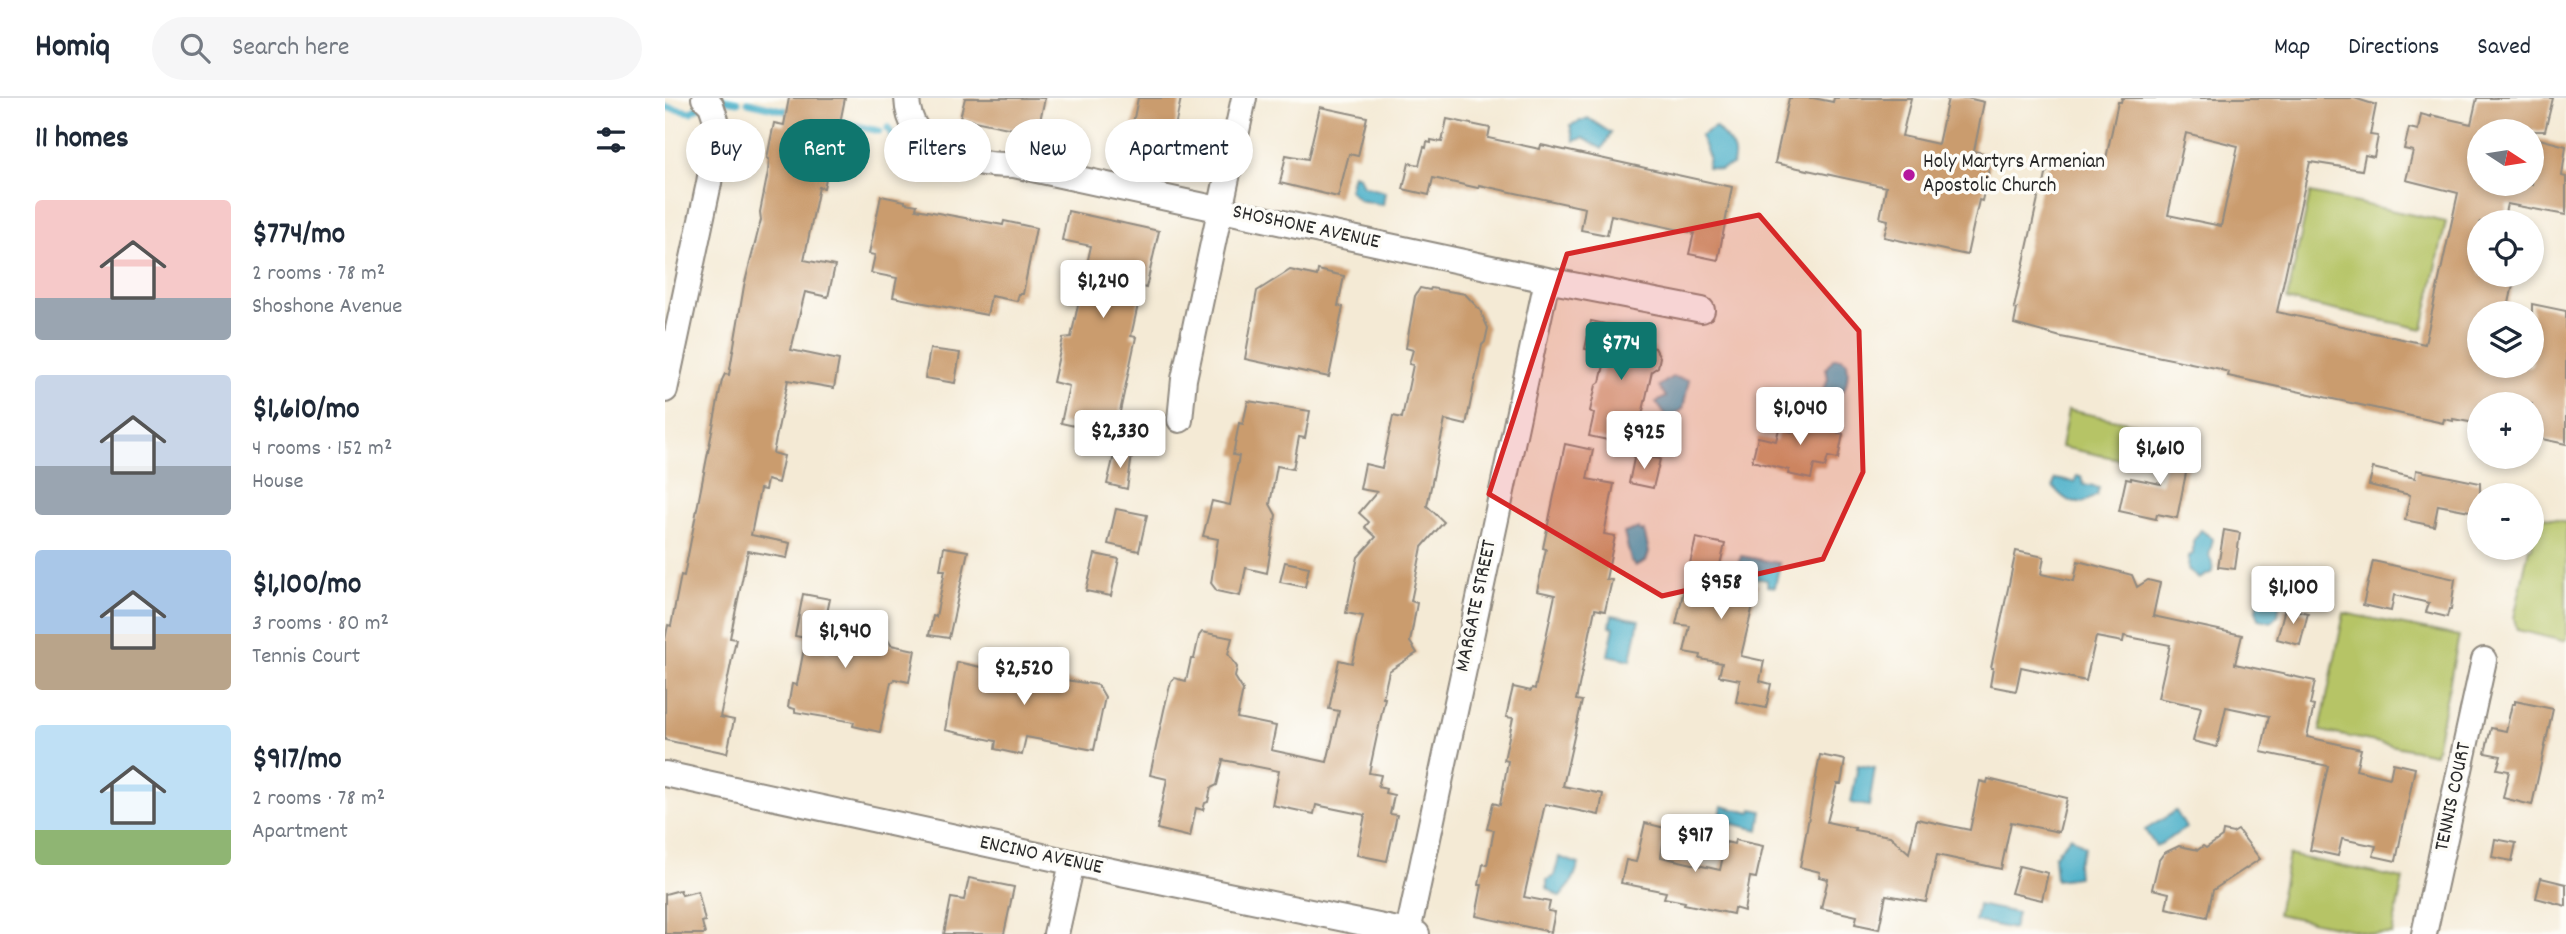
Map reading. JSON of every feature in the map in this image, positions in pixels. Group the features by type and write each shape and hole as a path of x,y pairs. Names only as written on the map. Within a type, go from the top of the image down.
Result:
{"street":[{"name":"SHOSHONE AVENUE","path":"907,98 917,133 935,149 961,160 1027,167 1547,280 1702,310"},
{"path":"1180,420 1184,379 1244,98"},
{"path":"665,390 715,149 718,126 707,102"},
{"name":"MARGATE STREET","path":"1412,933 1547,280"},
{"name":"TENNIS COURT","path":"2424,934 2484,660"},
{"name":"ENCINO AVENUE","path":"665,774 1072,863 1412,933"},
{"path":"1056,934 1072,863"}],"highlighted area":[{"path":"1759,215 1859,331 1863,472 1823,559 1662,596 1489,494 1567,254"}],"green space":[{"path":"2310,193 2446,222 2423,329 2287,300"},
{"path":"2068,410 2146,426 2138,463 2061,447"},
{"path":"2544,518 2566,522 2566,639 2563,641 2517,630 2514,618 2526,560 2544,560"},
{"path":"2344,613 2459,636 2435,754 2320,731"},
{"path":"2289,855 2403,879 2392,934 2372,934 2277,914"}],"water":[{"path":"1588,118 1611,133 1602,149 1583,138 1574,141 1570,125"},
{"path":"1715,127 1730,144 1734,154 1732,165 1720,170 1707,167 1709,157 1700,136"},
{"path":"1353,174 1359,176 1363,186 1385,192 1383,205 1359,200 1349,190"},
{"path":"1834,358 1842,358 1847,362 1848,378 1840,396 1836,400 1829,400 1823,389 1828,379 1826,368"},
{"path":"1672,377 1689,380 1683,409 1668,419 1656,402 1666,397 1659,386"},
{"path":"2077,476 2081,476 2084,485 2099,488 2097,495 2078,503 2063,497 2053,487 2055,479 2074,482"},
{"path":"1639,528 1640,532 1644,531 1649,552 1646,561 1636,566 1631,561 1624,533"},
{"path":"2201,530 2213,539 2209,556 2213,563 2212,572 2199,579 2188,569 2189,556 2193,554 2193,541"},
{"path":"1741,556 1780,563 1775,587 1767,586 1767,580 1737,575"},
{"path":"2265,571 2285,576 2278,615 2271,622 2259,619 2256,610"},
{"path":"1612,615 1639,620 1631,660 1608,655 1614,627 1610,626"},
{"path":"1858,765 1875,768 1869,806 1851,803"},
{"path":"1722,806 1751,813 1752,809 1762,811 1759,830 1729,823 1727,830 1718,828"},
{"path":"2176,811 2186,828 2156,847 2145,830"},
{"path":"2071,836 2085,847 2077,864 2078,877 2056,880 2054,856"},
{"path":"1559,857 1579,864 1571,884 1560,897 1547,888 1547,880 1554,876"},
{"path":"1978,905 2017,913 2013,929 1975,921"}],"building":[{"path":"789,98 845,98 841,119 785,119"},
{"path":"965,98 1045,98 1040,119 1005,119 1005,127 991,124 991,119 960,118"},
{"path":"1138,98 1181,98 1177,119 1134,119"},
{"name":"Holy Martyrs Armenian Apostolic Church","path":"1789,98 1813,98 1833,102 1834,98 1911,98 1902,136 1938,144 1948,98 1984,102 1974,151 1992,155 1967,255 1884,237 1888,220 1880,218 1886,187 1775,163"},
{"path":"2122,98 2354,98 2376,105 2370,135 2378,136 2374,157 2365,155 2362,170 2310,162 2277,312 2425,344 2458,193 2406,180 2413,151 2404,149 2409,128 2418,130 2421,114 2467,123 2467,196 2545,196 2545,140 2566,146 2562,176 2566,177 2566,215 2507,204 2506,210 2467,210 2467,287 2512,287 2510,301 2467,301 2467,378 2544,378 2544,306 2566,311 2566,444 2544,439 2544,392 2467,392 2467,422 2444,419 2443,423 2228,376 2229,372 2221,369 2061,337 2014,324 2017,309 2014,308 2040,189 2043,189 2050,156 2104,168 2118,102 2121,102","holes":["2186,133 2238,146 2221,226 2168,215"]},
{"path":"2477,98 2553,98 2545,131 2545,119 2472,119"},
{"path":"1320,107 1367,117 1358,156 1349,154 1338,197 1280,183 1286,155 1308,159"},
{"path":"1447,119 1490,128 1488,138 1540,149 1541,145 1732,187 1718,260 1689,254 1694,233 1611,215 1607,235 1581,230 1585,208 1433,178 1429,195 1403,189 1409,163 1419,165 1427,142 1442,142"},
{"path":"774,123 779,124 779,182 825,182 824,188 819,187 804,260 835,266 828,297 805,292 791,350 839,360 834,388 788,380 773,453 784,456 778,483 767,480 765,490 760,489 751,535 790,543 787,558 748,551 730,638 736,639 720,717 734,720 727,753 665,740 665,640 668,625 671,626 681,575 684,576 722,380 725,374 729,375 744,286 761,220 760,212 768,172 767,158"},
{"path":"881,196 917,205 916,209 1003,225 1004,221 1036,228 1023,294 1019,294 1017,301 991,296 987,315 893,297 897,278 871,273 875,255 869,254"},
{"path":"1068,211 1159,231 1146,288 1142,287 1131,336 1136,337 1115,435 1061,423 1069,386 1053,382 1063,338 1071,337 1091,246 1062,240"},
{"path":"1290,270 1317,276 1318,270 1344,276 1338,306 1343,307 1329,377 1245,359 1257,291"},
{"path":"1420,288 1465,294 1480,310 1488,328 1466,425 1445,420 1427,506 1444,522 1422,547 1411,601 1417,603 1410,642 1417,653 1389,671 1383,698 1369,773 1381,775 1378,787 1386,789 1385,793 1394,795 1390,814 1397,815 1387,861 1357,855 1365,815 1316,805 1314,814 1272,805 1279,771 1223,760 1217,785 1211,788 1208,802 1203,810 1196,808 1190,837 1157,829 1167,779 1150,775 1164,710 1171,681 1174,678 1186,681 1202,632 1232,638 1228,654 1237,667 1235,677 1243,690 1237,718 1276,726 1271,750 1327,762 1339,711 1329,709 1339,660 1352,663 1363,616 1346,613 1358,557 1376,537 1365,527 1369,522 1359,513 1377,492 1360,489 1365,464 1382,468 1393,416 1402,418 1413,365 1409,364 1413,350 1406,348 1415,296"},
{"path":"1591,321 1648,333 1645,346 1655,348 1660,357 1658,367 1652,371 1635,446 1589,436 1594,414 1590,411 1607,353 1585,349"},
{"path":"930,349 960,353 955,383 925,378"},
{"path":"1248,401 1310,411 1305,438 1299,437 1293,469 1277,466 1270,504 1276,515 1267,573 1246,568 1240,596 1217,591 1211,583 1218,539 1203,536 1212,501 1230,505 1239,456 1233,455 1239,423 1243,424"},
{"path":"1799,413 1830,420 1827,430 1843,434 1838,459 1828,457 1825,467 1814,465 1811,479 1788,474 1789,470 1752,461 1758,437 1776,441 1779,429 1792,432"},
{"path":"2170,439 2192,443 2177,518 2157,514 2156,519 2119,511 2126,479 2161,484"},
{"path":"1565,444 1593,450 1587,479 1614,484 1604,534 1615,536 1606,579 1612,580 1605,611 1595,609 1576,700 1582,701 1563,786 1603,794 1599,815 1545,804 1524,897 1550,902 1548,911 1555,912 1551,932 1476,916 1483,864 1487,865 1494,830 1487,829 1493,803 1500,805 1508,761 1504,760 1513,718 1506,717 1513,687 1531,691 1532,688 1535,689 1555,595 1537,591 1546,549 1543,548"},
{"path":"1115,451 1132,455 1127,489 1107,484"},
{"path":"1635,454 1660,459 1653,488 1629,483"},
{"path":"2373,468 2415,478 2416,470 2480,483 2467,483 2467,511 2438,505 2434,526 2405,520 2410,495 2369,485"},
{"path":"1116,509 1147,515 1139,551 1108,544"},
{"path":"2224,530 2240,533 2235,569 2218,567"},
{"path":"1696,538 1725,544 1719,569 1733,572 1731,579 1758,584 1741,656 1764,661 1760,681 1771,684 1766,708 1736,702 1740,680 1719,676 1722,663 1700,659 1701,655 1684,652 1690,626 1676,624"},
{"path":"944,547 968,551 949,638 929,635 933,616 936,617 945,570 940,570"},
{"path":"2016,551 2044,557 2041,574 2074,581 2078,561 2132,575 2137,587 2148,580 2160,583 2153,616 2242,635 2235,664 2315,681 2310,705 2314,706 2307,737 2361,749 2356,770 2390,778 2393,763 2415,768 2396,861 2373,856 2376,846 2342,839 2338,856 2310,850 2328,766 2261,752 2269,716 2226,707 2217,747 2193,741 2201,707 2158,698 2170,645 2124,636 2123,642 2096,637 2086,681 2021,667 2016,691 1990,686 1991,668"},
{"path":"1095,554 1119,559 1111,596 1086,591"},
{"path":"2373,561 2455,579 2451,609 2447,617 2426,612 2429,603 2394,595 2391,611 2363,605"},
{"path":"1285,562 1309,567 1305,587 1280,582"},
{"path":"803,594 830,599 827,613 834,614 826,652 870,629 885,635 891,645 915,650 909,682 894,679 891,682 880,732 853,726 854,722 795,712 795,709 788,707 792,684 797,685 806,638 795,636"},
{"path":"2285,608 2308,613 2300,645 2277,639"},
{"path":"1043,661 1055,665 1066,680 1098,685 1105,697 1094,750 1026,737 1022,755 995,749 996,741 945,730 957,662 999,671 1006,666 1021,670 1023,662 1037,666"},
{"path":"2515,701 2553,709 2532,805 2503,798 2509,771 2497,769 2501,756 2485,753 2491,728 2506,731"},
{"path":"1820,755 1845,760 1841,784 1837,784 1827,822 1890,836 1909,853 1917,819 1970,830 1980,781 1987,783 1988,779 2067,798 2059,832 2011,822 2001,869 1937,855 1926,902 1886,895 1879,929 1855,924 1857,916 1821,908 1828,879 1819,877 1820,872 1800,867"},
{"path":"1645,823 1665,828 1661,857 1720,870 1726,842 1734,844 1735,840 1763,846 1756,878 1750,877 1744,911 1734,908 1733,914 1684,904 1685,902 1664,898 1666,892 1621,883 1626,860 1636,862"},
{"path":"2238,830 2260,859 2213,890 2207,917 2166,908 2169,893 2152,889 2159,860 2164,853 2179,846 2198,850 2203,846 2206,848 2222,837 2223,831 2233,833"},
{"path":"2495,839 2516,843 2512,861 2492,857"},
{"path":"2019,866 2048,873 2042,900 2011,893"},
{"path":"969,878 1014,887 1004,934 944,934 951,898 964,900"},
{"path":"2541,878 2566,884 2566,906 2536,898"},
{"path":"680,890 682,895 698,891 705,934 665,934 665,894"}],"waterway":[{"path":"715,98 738,102"},
{"path":"748,102 795,113"},
{"path":"665,107 691,112 704,104"},
{"path":"870,129 879,131"}],"place":[{"name":"Holy Martyrs Armenian Apostolic Church","path":"1909,175"}]}
